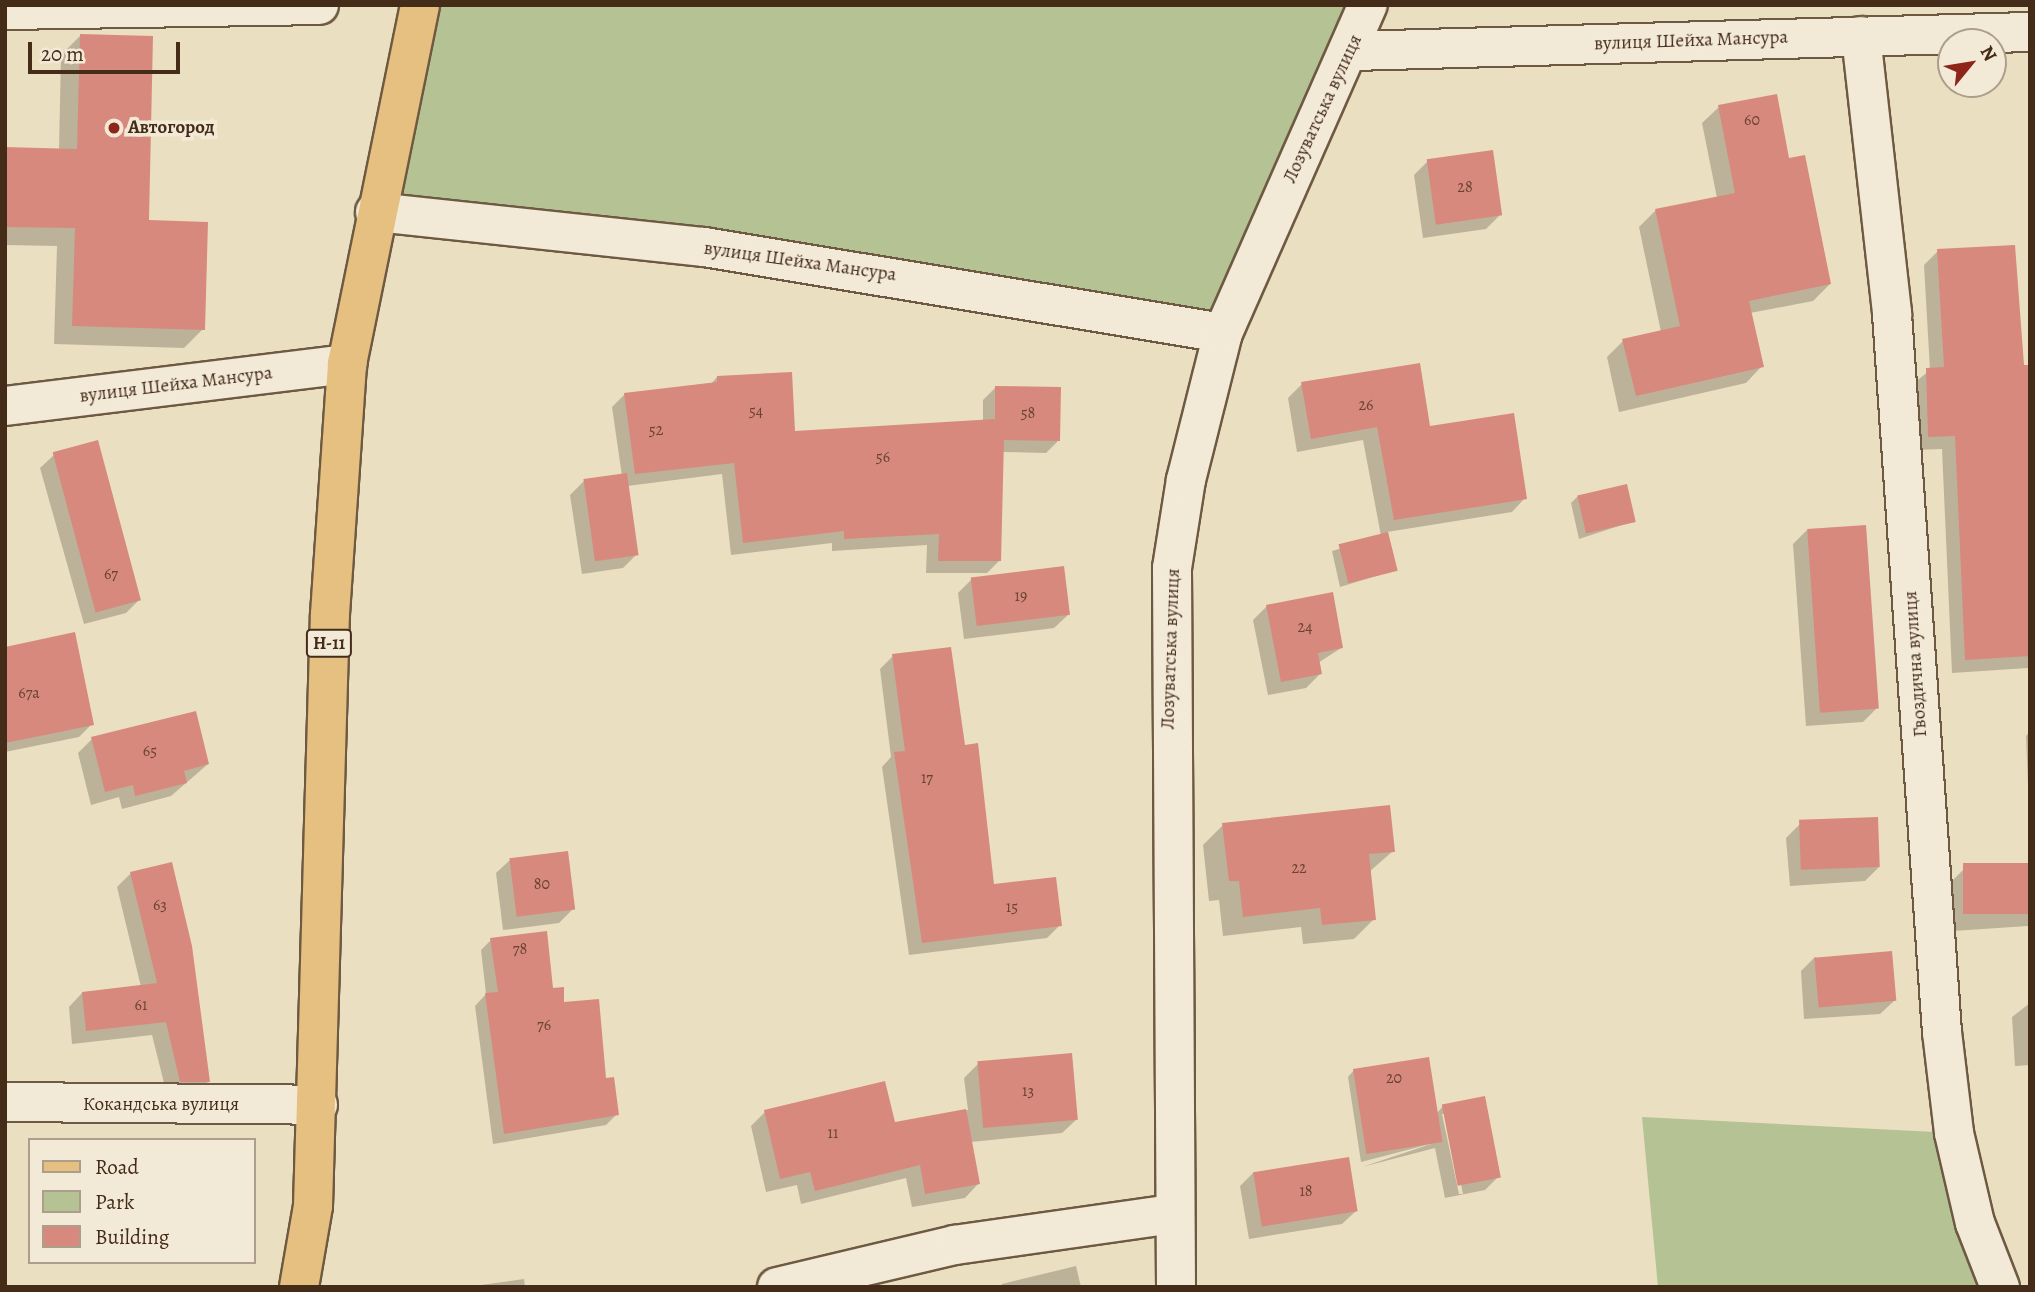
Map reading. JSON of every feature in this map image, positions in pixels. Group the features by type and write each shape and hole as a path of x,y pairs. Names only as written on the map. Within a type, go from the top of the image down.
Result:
{"main road":[{"name":"Н-11","path":"299,1287 313,1206 330,614 347,364 375,212 420,5"}],"street":[{"path":"5,10 319,5"},
{"name":"Лозуватська вулиця","path":"1176,1287 1168,635 1186,481 1223,333 1304,146 1353,51 1368,5"},
{"name":"вулиця Шейха Мансура","path":"1353,51 2030,32"},
{"name":"Гвоздична вулиця","path":"1861,36 1892,314 1942,1032 1954,1133 1975,1223 2000,1287"},
{"name":"вулиця Шейха Мансура","path":"375,212 705,247 1223,333"},
{"name":"вулиця Шейха Мансура","path":"5,406 347,364"},
{"name":"Кокандська вулиця","path":"5,1102 318,1105"},
{"path":"778,1287 955,1245 1174,1214"}],"green space":[{"path":"420,5 1368,5 1223,333 375,212"},
{"path":"1642,1117 1954,1133 2000,1287 1658,1287"}],"building":[{"name":"Автогород","path":"80,34 153,36 149,220 208,222 205,330 72,326 75,228 5,227 5,147 77,149"},
{"path":"1777,94 1789,158 1805,155 1831,284 1749,301 1764,367 1636,396 1622,339 1680,326 1655,209 1735,193 1718,105"},
{"path":"1493,150 1502,215 1436,225 1427,159"},
{"path":"2015,245 2024,365 2030,365 2030,656 1965,660 1955,436 1928,437 1926,368 1944,367 1937,249"},
{"path":"1420,363 1430,426 1514,413 1527,499 1394,520 1377,427 1311,439 1301,382"},
{"path":"792,372 795,431 995,419 995,386 1061,387 1060,441 1004,440 1001,561 938,561 939,534 844,539 844,531 743,543 734,463 635,474 624,393 717,382 717,376"},
{"path":"98,440 141,600 96,613 53,452"},
{"path":"627,473 639,555 595,561 583,479"},
{"path":"1627,484 1636,522 1586,533 1577,495"},
{"path":"1866,525 1879,709 1820,713 1807,529"},
{"path":"1388,532 1398,571 1348,583 1339,544"},
{"path":"1064,566 1070,615 977,626 971,577"},
{"path":"1333,592 1343,648 1318,653 1322,674 1281,682 1266,605"},
{"path":"75,632 94,725 5,743 5,647"},
{"path":"951,647 965,745 978,743 994,884 1056,877 1062,926 922,943 894,752 905,751 892,654"},
{"path":"196,711 209,764 184,771 187,783 135,796 133,785 105,792 91,737"},
{"path":"1390,805 1395,852 1369,854 1376,920 1322,925 1320,908 1243,917 1239,881 1229,881 1222,823"},
{"path":"1878,817 1880,867 1801,870 1799,820"},
{"path":"568,851 575,910 517,917 509,858"},
{"path":"172,862 192,946 210,1082 180,1082 166,1022 86,1031 82,992 157,983 130,872"},
{"path":"1963,863 2030,863 2030,914 1963,914"},
{"path":"547,931 553,988 564,987 564,1002 599,999 606,1078 614,1077 619,1115 504,1134 485,993 498,992 490,938"},
{"path":"1892,951 1896,1001 1819,1008 1814,958"},
{"path":"1072,1053 1078,1120 983,1128 977,1061"},
{"path":"1429,1057 1442,1142 1366,1154 1353,1069"},
{"path":"885,1081 895,1122 966,1109 980,1184 925,1194 920,1165 815,1191 810,1172 780,1179 764,1110"},
{"path":"1485,1096 1501,1177 1458,1186 1442,1104"},
{"path":"1349,1157 1358,1211 1262,1226 1253,1172"}],"place":[{"name":"Автогород","path":"114,128"}]}
